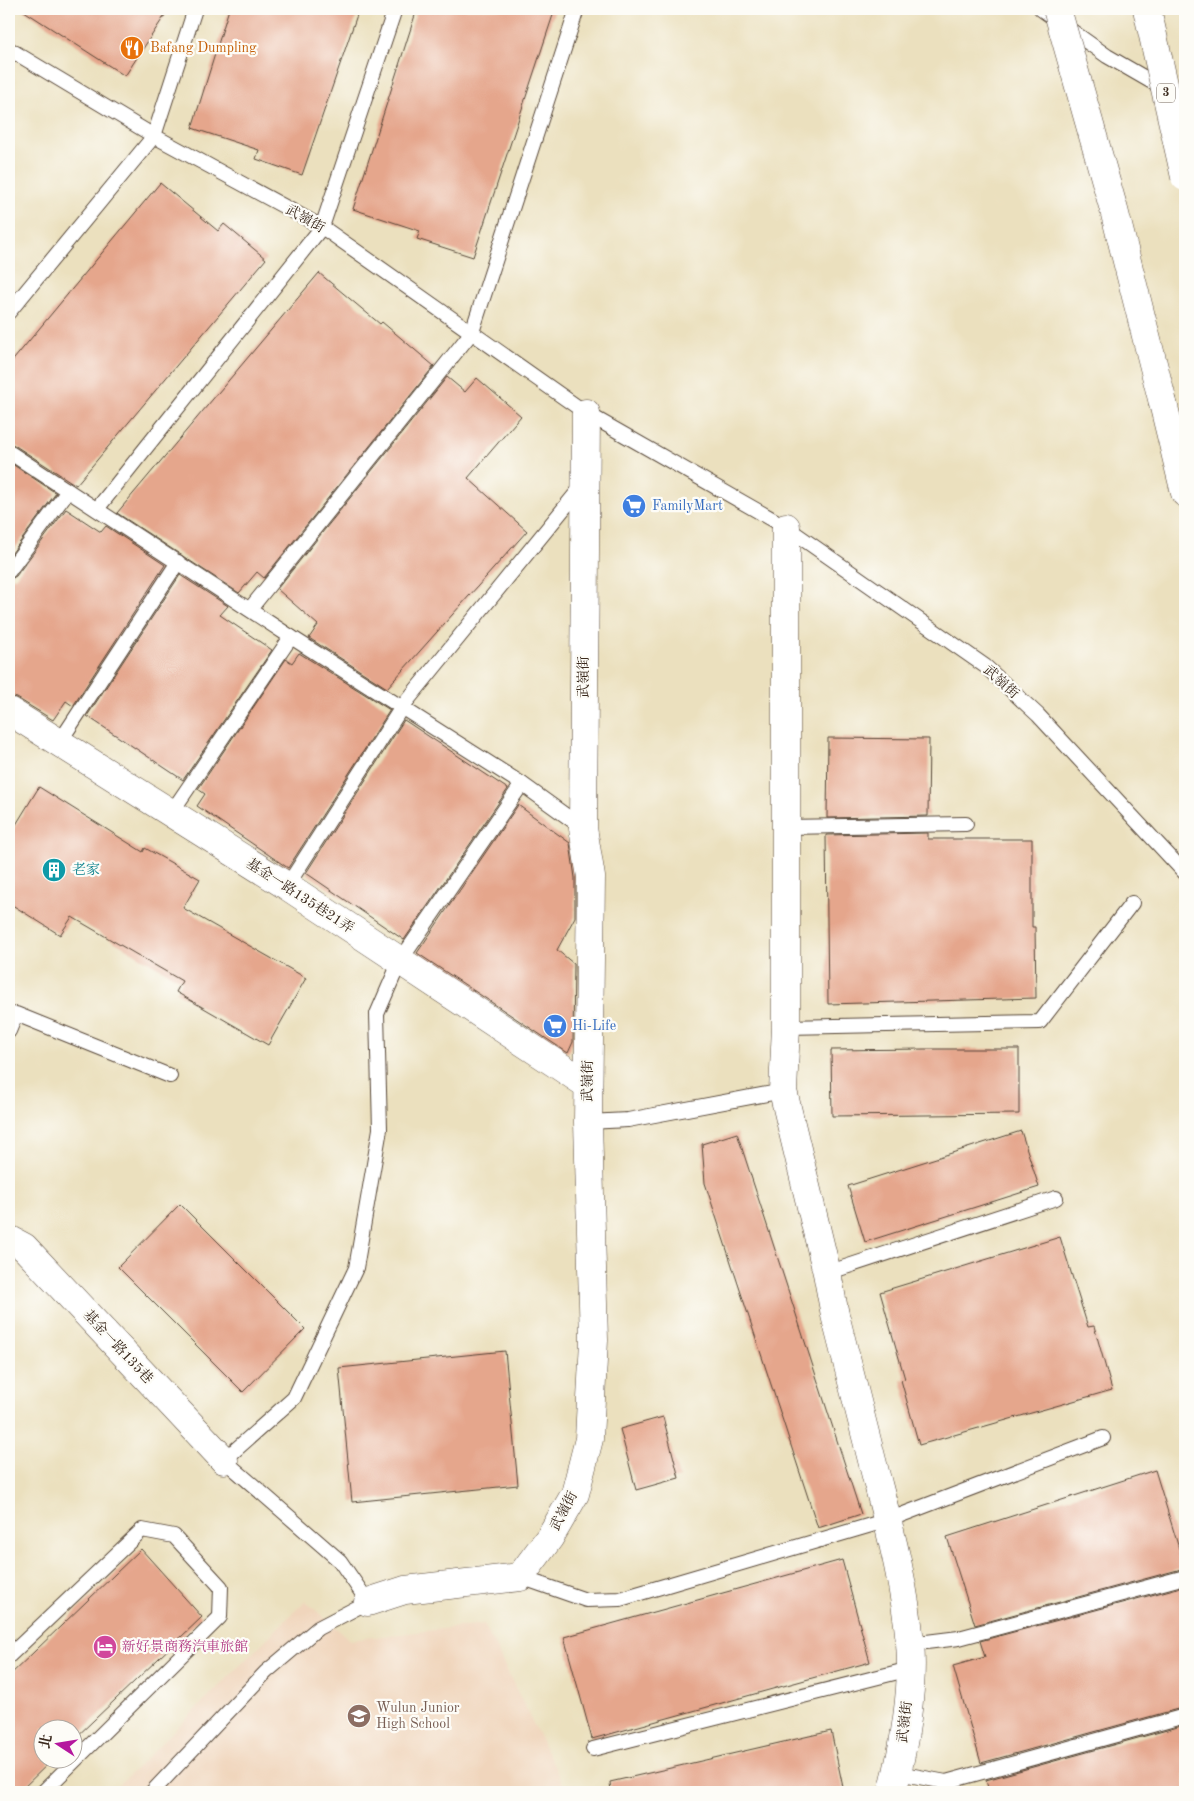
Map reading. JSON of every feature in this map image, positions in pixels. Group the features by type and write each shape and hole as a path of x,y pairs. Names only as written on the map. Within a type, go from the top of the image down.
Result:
{"main road":[{"path":"1057,9 1114,210 1185,493"},
{"path":"1076,9 1113,169 1163,403"},
{"name":"3","path":"1148,9 1185,177"},
{"name":"武嶺街","path":"520,1577 550,1537 575,1494 590,1439 594,1340 588,1122 591,877 584,828 586,413"},
{"name":"武嶺街","path":"786,527 786,1027 783,1090 835,1315 903,1580 910,1656 906,1719 895,1782"},
{"name":"基金一路135巷21弄","path":"9,711 287,886 588,1085"},
{"name":"基金一路135巷","path":"9,1239 24,1247 224,1460"},
{"path":"368,1602 405,1590 520,1577"}],"lane":[{"path":"9,312 154,136 195,9"},
{"path":"97,509 322,227 395,9"},
{"path":"250,609 472,332 577,9"},
{"path":"1041,9 1107,56 1185,101"},
{"name":"武嶺街","path":"9,50 154,136 322,227 586,413 786,527 985,666 1038,715 1185,873"},
{"path":"9,452 291,637 522,784 584,828"},
{"path":"287,886 402,707 585,482"},
{"path":"9,571 68,491"},
{"path":"59,743 178,562"},
{"path":"171,814 291,637"},
{"path":"152,1792 266,1672 318,1628 368,1602 340,1561 224,1460 294,1398 356,1268 380,1129 376,1014 400,961 522,784"},
{"path":"785,827 966,824"},
{"path":"786,1027 1040,1022 1132,903"},
{"path":"9,1031 16,1014 170,1076"},
{"path":"588,1122 628,1120 783,1090"},
{"path":"827,1274 1056,1198"},
{"path":"520,1577 586,1600 620,1599 888,1520 1103,1438"},
{"path":"9,1656 142,1530 174,1536 221,1587 220,1617 43,1792"},
{"path":"593,1749 910,1656 959,1638 1185,1577"},
{"path":"895,1782 946,1782 1185,1716"}],"shaded area":[{"name":"Wulun Junior High School","path":"305,1601 350,1640 484,1624 567,1792 112,1792"}],"building":[{"path":"21,9 169,9 125,76"},
{"path":"229,9 359,9 302,175 256,159 259,150 192,128"},
{"path":"417,9 555,9 473,257 417,239 420,231 353,209"},
{"path":"160,183 218,231 224,224 266,259 76,485 9,443 9,365"},
{"path":"319,273 380,324 382,322 434,366 264,578 257,572 239,593 117,513"},
{"path":"447,377 465,392 477,378 521,416 468,478 527,531 387,688 309,638 318,625 277,589"},
{"path":"9,462 56,493 9,557"},
{"path":"66,509 101,532 106,526 165,565 73,706 66,701 53,720 17,698 9,696 9,580 16,576"},
{"path":"180,575 228,606 220,615 272,650 183,780 87,716"},
{"path":"299,653 390,710 288,868 197,806 205,794 198,789 286,659 292,663"},
{"path":"404,720 508,789 404,940 306,873"},
{"path":"828,738 929,739 928,816 827,818"},
{"path":"39,787 143,852 145,848 200,879 183,908 306,978 268,1045 176,992 182,981 72,917 60,935 9,903 9,836"},
{"path":"518,805 570,843 575,878 575,917 557,950 574,964 573,1042 568,1053 417,953"},
{"path":"928,833 928,839 1032,839 1032,927 1035,927 1036,998 828,1004 826,835"},
{"path":"1019,1049 1019,1114 832,1116 831,1050"},
{"path":"1021,1131 1039,1187 865,1242 848,1186"},
{"path":"737,1133 861,1514 818,1528 705,1183 702,1144"},
{"path":"180,1204 305,1329 243,1392 118,1267"},
{"path":"1060,1237 1088,1327 1094,1326 1112,1390 919,1445 901,1380 905,1379 880,1292"},
{"path":"505,1351 518,1485 352,1502 339,1368"},
{"path":"663,1417 679,1478 636,1490 620,1429"},
{"path":"1155,1470 1185,1568 975,1625 947,1537"},
{"name":"新好景商務汽車旅館","path":"141,1549 202,1617 82,1731 82,1718 32,1718 32,1768 44,1768 19,1792 9,1792 9,1676"},
{"path":"842,1560 870,1662 592,1739 564,1637"},
{"path":"1185,1586 1185,1707 981,1763 953,1666 985,1657 980,1641"},
{"path":"1185,1725 1185,1792 989,1792 986,1780"},
{"path":"831,1731 844,1792 611,1792 610,1782"}],"place":[{"name":"Bafang Dumpling","path":"132,48"},
{"name":"FamilyMart","path":"634,506"},
{"name":"老家","path":"54,870"},
{"name":"Hi-Life","path":"555,1026"},
{"name":"新好景商務汽車旅館","path":"105,1647"},
{"name":"Wulun Junior High School","path":"359,1716"}]}
